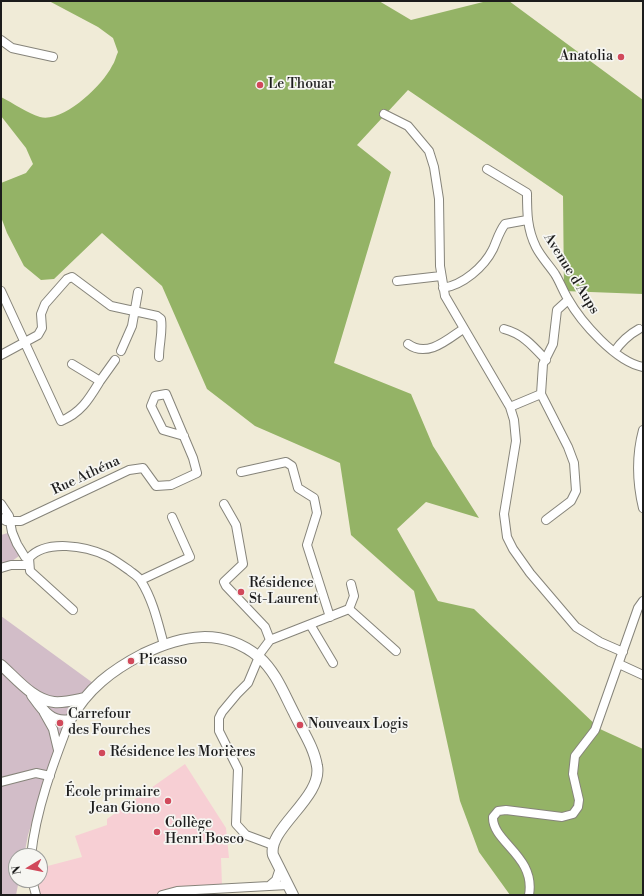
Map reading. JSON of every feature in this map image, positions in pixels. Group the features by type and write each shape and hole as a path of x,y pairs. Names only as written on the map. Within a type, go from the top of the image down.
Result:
{"main road":[{"path":"70,720 85,698 103,678 120,666 164,644 190,637 210,637 234,643 259,658 272,671 283,692 312,750 318,774 314,785 273,845 273,855 292,895"},
{"path":"1,665 30,692 44,712 57,720 70,720"},
{"path":"30,692 42,699 53,702 63,709 70,720"},
{"path":"53,702 85,698"}],"street":[{"path":"1,40 12,48 54,57"},
{"path":"384,114 408,126 429,151 434,167 440,199 441,276 445,296 510,407 514,420 516,441 504,514 507,536 513,549 530,573 576,627 600,642 623,652"},
{"name":"Avenue d'Aups","path":"487,169 527,193 527,220 536,247 555,274 568,300 598,339 614,352 642,368"},
{"path":"443,288 458,283 478,268 492,250 505,224 527,220"},
{"path":"397,281 441,276"},
{"path":"1,355 26,343 41,332 41,314 44,304 67,279 72,277 112,306 157,316 161,319 162,327 158,357"},
{"path":"1,292 61,421 70,417 86,405 100,381 115,360"},
{"path":"121,351 127,340 135,311 138,292"},
{"path":"546,520 571,501 576,491 574,463 568,447 541,394 541,377 553,344 557,310 568,300"},
{"path":"408,344 415,350 430,349 464,329"},
{"path":"504,329 512,331 528,341 546,360"},
{"path":"614,352 621,342 639,329"},
{"path":"72,364 100,381"},
{"name":"Rue Athéna","path":"10,522 21,521 129,470 143,468 156,486 170,485 197,473 194,458 166,394 155,396 151,406 163,430 184,436"},
{"path":"510,407 541,394"},
{"path":"643,430 639,454 638,473 643,508"},
{"path":"241,472 286,462 292,466 298,488 314,498 316,512 307,545 330,617"},
{"path":"1,504 9,516 12,532 17,544 29,561 34,576 72,610"},
{"path":"224,504 236,525 243,564 224,582 226,586 265,627 270,640"},
{"path":"141,580 190,557 172,517"},
{"path":"1,518 10,522"},
{"path":"1,568 29,561 34,553 42,549 56,547 74,547 90,550 107,556 141,580 153,607 164,644"},
{"path":"273,845 246,835 236,824 238,769 219,731 218,724 222,712 236,694 248,684 261,652 270,640 311,626 349,609 354,596 351,584"},
{"path":"529,895 528,877 523,861 496,828 494,817 496,813 501,810 562,817 573,814 578,807 579,800 573,774 575,756 595,730 638,608 643,601"},
{"path":"349,609 396,651"},
{"path":"311,626 333,663"},
{"path":"619,664 643,675"},
{"path":"44,712 53,729 58,751"},
{"path":"32,848 34,827 58,751 70,720"},
{"path":"1,782 36,773 50,776"},
{"path":"269,886 276,880 280,868"},
{"path":"162,895 177,891 243,891 269,886 288,885"}],"shaded area":[{"path":"8,533 19,556 1,569 1,535"},
{"path":"1,616 93,683 73,707 55,749 28,835 26,848 8,848 8,888 17,888 16,895 1,895"},
{"name":"Collège Henri Bosco","path":"185,764 226,828 229,858 221,858 222,885 173,888 155,895 40,895 39,888 48,888 48,866 82,857 75,836 107,825 107,819"}],"green space":[{"path":"49,1 379,1 411,20 487,1 509,1 643,100 643,294 564,291 563,196 408,90 357,145 391,172 334,363 411,394 433,446 479,518 426,502 397,529 438,601 474,609 600,729 643,749 643,895 510,895 479,852 460,801 414,591 351,535 340,463 255,426 207,389 162,286 102,233 54,279 41,280 24,266 7,233 1,217 1,183 26,173 33,164 26,148 1,116 1,97 40,117 49,117 60,114 70,109 91,93 107,74 118,52 113,38 98,27"}],"place":[{"name":"Anatolia","path":"621,57"},
{"name":"Le Thouar","path":"260,85"},
{"name":"Résidence St-Laurent","path":"241,592"},
{"name":"Picasso","path":"131,661"},
{"name":"Carrefour des Fourches","path":"60,723"},
{"name":"Nouveaux Logis","path":"300,725"},
{"name":"Résidence les Morières","path":"102,753"},
{"name":"École primaire Jean Giono","path":"168,801"},
{"name":"Collège Henri Bosco","path":"157,832"}]}
